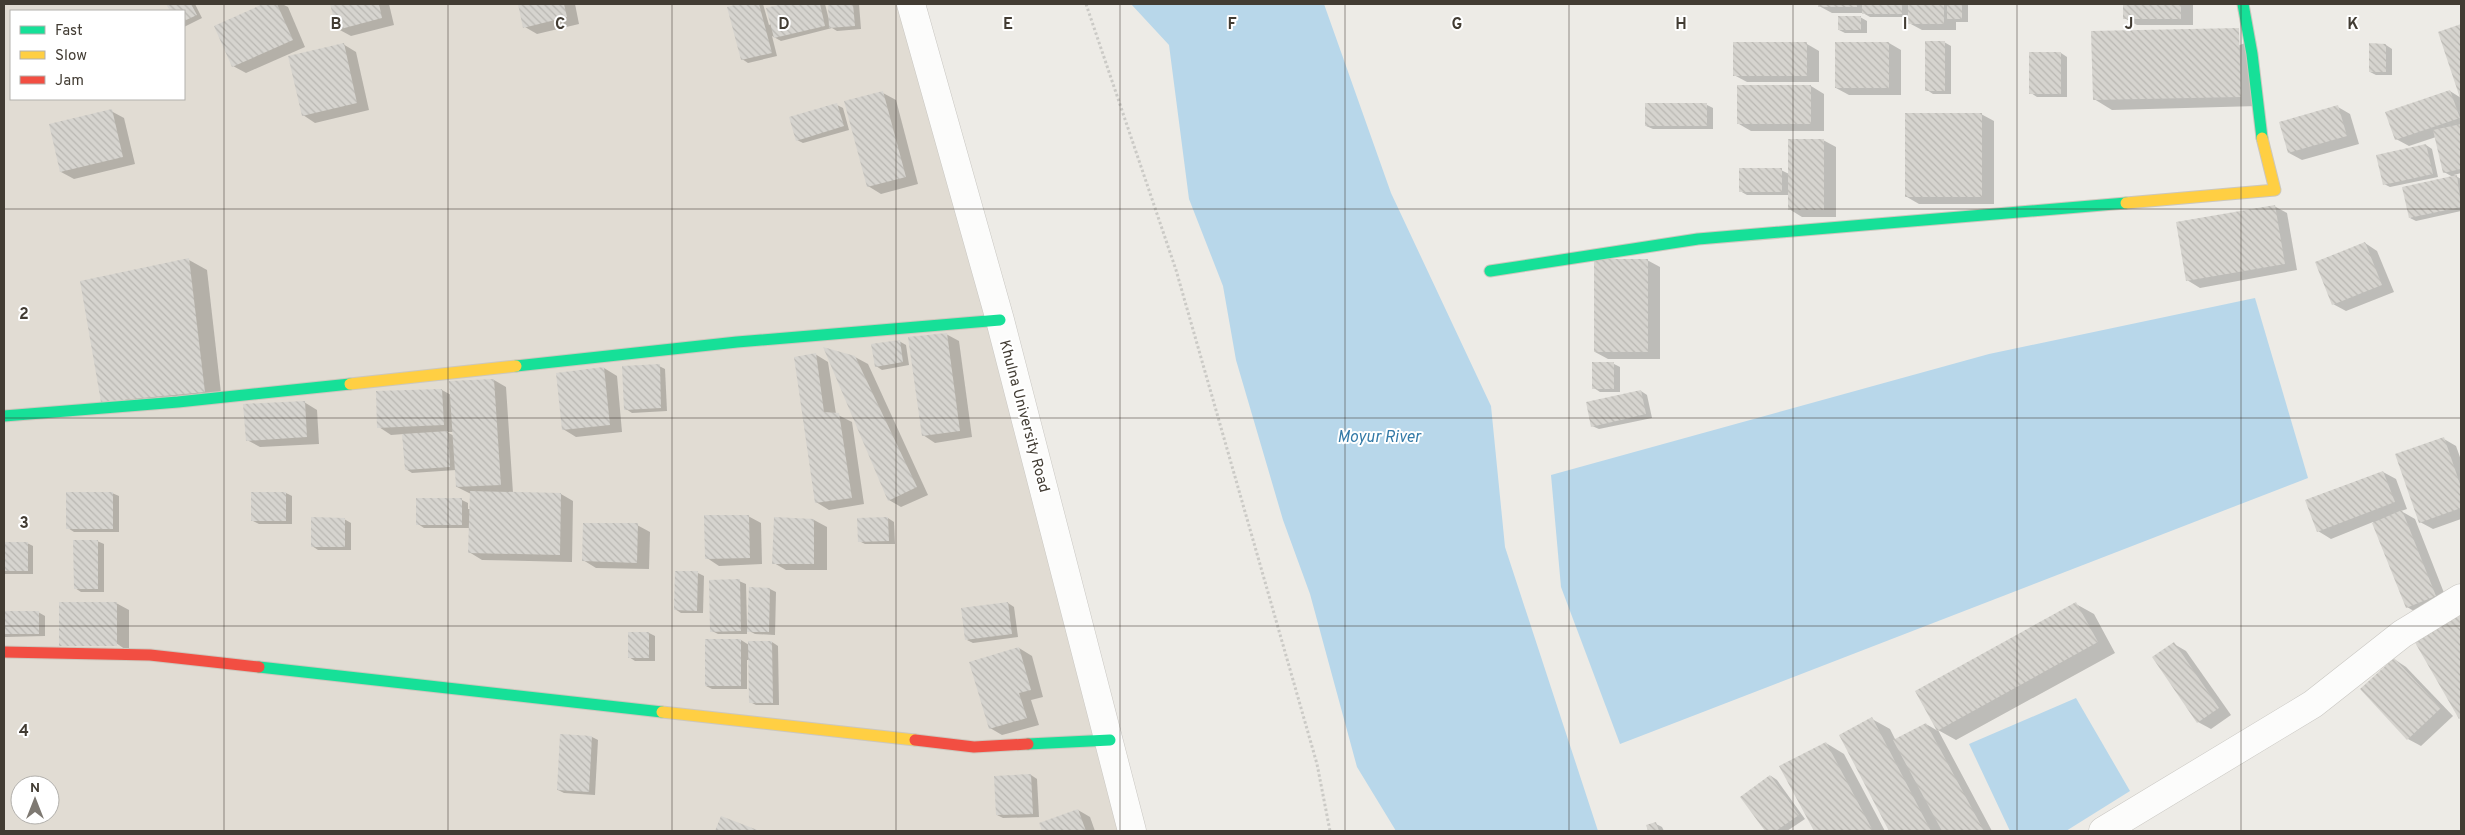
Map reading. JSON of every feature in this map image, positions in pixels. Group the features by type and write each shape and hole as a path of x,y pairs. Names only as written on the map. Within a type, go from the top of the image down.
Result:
{"street":[{"name":"Khulna University Road","path":"911,4 1000,320 1132,831"},
{"path":"1490,271 1698,239 2275,190 2261,134 2252,54 2243,4"},
{"path":"4,416 188,401 737,342 1000,320"},
{"path":"2103,831 2314,704 2402,634 2461,598"},
{"path":"4,652 150,654 974,746 1110,740"}],"path":[{"path":"1086,4 1176,270 1317,764 1330,831"}],"shaded area":[{"path":"4,4 914,4 1123,831 4,831"}],"water":[{"name":"Moyur River","path":"1131,4 1324,4 1391,193 1491,406 1505,547 1598,831 1396,831 1357,767 1310,594 1283,520 1236,360 1223,286 1189,199 1169,45"},
{"path":"2255,298 2308,478 1620,744 1561,587 1551,475 1989,354"},
{"path":"2076,698 2130,791 2066,831 2010,831 1969,744"}],"building":[{"path":"166,4 191,4 197,15 185,21 185,10 169,10"},
{"path":"263,4 277,4 293,40 232,67 214,26"},
{"path":"330,4 379,4 382,18 337,30"},
{"path":"518,4 564,4 567,17 523,28"},
{"path":"738,4 759,4 772,53 741,60 727,7"},
{"path":"782,4 820,4 825,26 774,38 766,8"},
{"path":"828,4 853,4 855,26 829,28"},
{"path":"1818,4 1857,4 1857,7 1818,7"},
{"path":"1862,4 1902,4 1902,14 1862,14"},
{"path":"1908,4 1944,4 1944,24 1908,24"},
{"path":"1947,4 1962,4 1962,19 1947,19"},
{"path":"2123,4 2181,4 2181,19 2123,19"},
{"path":"1838,16 1861,16 1861,30 1838,30"},
{"path":"2461,24 2461,101 2438,32"},
{"path":"2239,28 2241,97 2093,100 2091,31"},
{"path":"1925,41 1945,41 1945,91 1925,91"},
{"path":"1733,42 1807,42 1807,76 1733,76"},
{"path":"1835,42 1889,42 1889,88 1835,88"},
{"path":"344,43 357,103 302,116 288,56"},
{"path":"2369,43 2386,44 2386,72 2369,72"},
{"path":"2029,52 2061,52 2061,94 2029,94"},
{"path":"1737,85 1811,85 1811,124 1737,124"},
{"path":"2450,90 2460,118 2395,140 2385,112"},
{"path":"883,91 906,177 867,187 844,101"},
{"path":"837,103 844,126 796,141 789,117"},
{"path":"1645,103 1707,103 1707,126 1645,126"},
{"path":"2338,105 2347,136 2288,153 2279,122"},
{"path":"112,109 123,157 60,172 49,124"},
{"path":"1905,113 1982,113 1982,197 1905,197"},
{"path":"2461,124 2461,169 2443,173 2433,130"},
{"path":"1788,139 1824,139 1824,210 1788,210"},
{"path":"2426,144 2433,174 2383,185 2376,155"},
{"path":"1739,168 1782,168 1782,192 1739,192"},
{"path":"2457,175 2461,207 2409,218 2402,187"},
{"path":"2275,205 2285,264 2186,281 2176,222"},
{"path":"2365,242 2382,285 2332,305 2315,262"},
{"path":"189,258 205,392 101,402 80,281"},
{"path":"1594,259 1648,259 1648,352 1594,352"},
{"path":"947,333 960,431 922,436 908,337"},
{"path":"900,340 903,362 875,367 871,344"},
{"path":"823,347 855,356 917,487 888,501"},
{"path":"816,353 824,412 839,413 852,498 815,503 794,357"},
{"path":"1592,362 1614,362 1614,389 1592,389"},
{"path":"660,364 661,408 624,410 622,366"},
{"path":"604,367 610,425 562,430 556,373"},
{"path":"494,379 501,485 456,487 449,381"},
{"path":"442,389 444,425 377,428 376,391"},
{"path":"1641,390 1646,414 1591,427 1586,402"},
{"path":"305,401 307,437 246,441 243,404"},
{"path":"448,431 450,467 405,470 402,434"},
{"path":"2444,437 2461,487 2461,508 2419,523 2395,454"},
{"path":"2383,471 2395,502 2317,532 2305,500"},
{"path":"470,491 561,493 560,555 468,553"},
{"path":"66,492 113,492 113,529 66,529"},
{"path":"251,492 286,492 286,521 251,521"},
{"path":"416,498 462,498 462,525 416,525"},
{"path":"2402,510 2436,596 2406,608 2372,523"},
{"path":"704,515 749,515 750,558 705,559"},
{"path":"311,517 345,518 345,547 311,547"},
{"path":"774,517 814,519 814,564 772,564"},
{"path":"888,517 889,541 858,542 857,518"},
{"path":"583,523 638,523 637,563 582,561"},
{"path":"73,540 98,540 98,589 74,589"},
{"path":"4,542 28,542 28,571 4,571"},
{"path":"675,571 698,571 697,611 674,610"},
{"path":"740,579 741,631 710,632 709,580"},
{"path":"749,587 770,588 769,632 747,632"},
{"path":"59,602 117,602 117,646 59,646"},
{"path":"1008,602 1012,634 965,640 961,608"},
{"path":"2076,602 2098,642 1937,731 1915,691"},
{"path":"4,611 39,611 39,634 4,634"},
{"path":"2461,611 2461,717 2459,719 2413,639"},
{"path":"628,632 649,632 649,658 628,658"},
{"path":"705,639 741,639 741,686 705,686"},
{"path":"748,641 772,641 773,703 749,703"},
{"path":"2174,642 2219,708 2197,723 2152,657"},
{"path":"1019,647 1031,690 1019,693 1027,718 989,729 969,662"},
{"path":"2394,658 2441,708 2407,740 2360,689"},
{"path":"1872,717 1931,831 1889,831 1839,735"},
{"path":"1926,723 1984,831 1942,831 1893,740"},
{"path":"560,734 592,736 589,792 557,790"},
{"path":"1826,742 1873,831 1814,831 1779,766"},
{"path":"1031,774 1033,814 996,815 994,776"},
{"path":"1770,775 1799,815 1776,831 1765,831 1740,797"},
{"path":"1078,809 1086,831 1042,831 1039,823"},
{"path":"721,816 760,831 715,831"},
{"path":"1656,822 1659,831 1648,831 1646,825"}],"traffic: fast":[{"path":"2243,4 2252,54 2262,138"},
{"path":"1490,271 1698,239 2126,203"},
{"path":"516,366 737,342 1000,320"},
{"path":"4,416 178,402 350,384"},
{"path":"259,667 662,712"},
{"path":"1028,744 1110,740"}],"traffic: slow":[{"path":"2126,203 2275,190 2262,138"},
{"path":"350,384 516,366"},
{"path":"662,712 915,740"}],"traffic: jam":[{"path":"4,652 150,655 259,667"},
{"path":"915,740 974,747 1028,744"}]}
